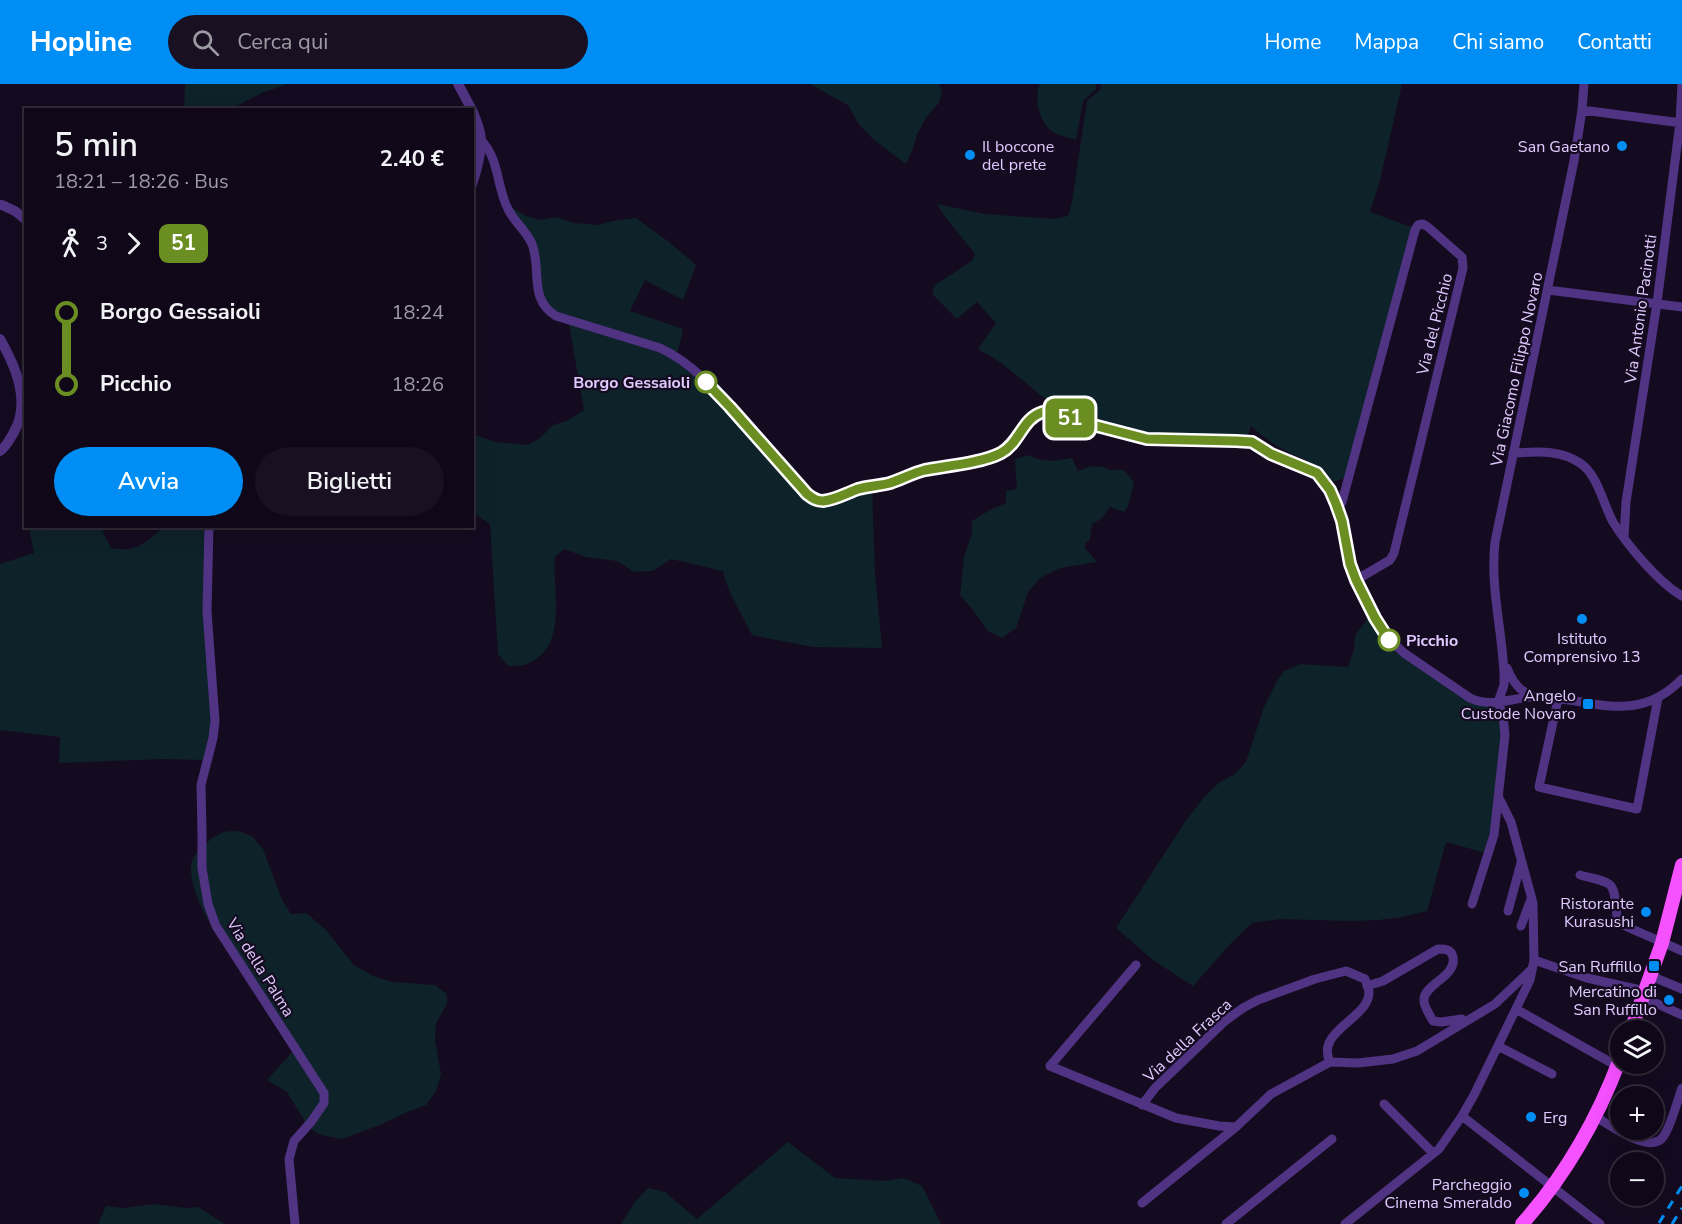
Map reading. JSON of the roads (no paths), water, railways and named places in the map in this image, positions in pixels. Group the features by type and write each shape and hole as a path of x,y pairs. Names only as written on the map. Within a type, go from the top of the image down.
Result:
{"main road":[{"path":"1635,1020 1662,943 1682,865"},
{"path":"1522,1224 1553,1186 1572,1157 1596,1117 1614,1074"}],"street":[{"path":"459,84 471,108"},
{"name":"Via Giacomo Filippo Novaro","path":"1498,702 1504,685 1504,660 1496,609 1493,559 1495,542 1574,161 1584,84"},
{"name":"Via Antonio Pacinotti","path":"1624,538 1626,502 1657,303 1681,122 1682,84"},
{"path":"1582,110 1681,122"},
{"path":"474,115 481,140 474,178"},
{"path":"481,140 489,149 508,211 525,231 532,244 536,260 538,290 546,310 556,316 660,348 691,366 814,499 831,500 861,488 891,482 920,471 1000,454 1008,448 1033,416 1043,412 1147,439 1252,442 1271,454 1317,473 1330,490 1338,508 1350,564 1375,618 1394,645 1470,698 1482,703 1535,697 1615,707 1642,704 1658,698 1682,679"},
{"path":"0,205 15,211 24,218"},
{"name":"Via del Picchio","path":"1338,508 1342,502 1415,230 1418,225 1422,224 1462,257 1463,268 1394,553 1390,560 1356,580"},
{"path":"1548,290 1682,307"},
{"path":"0,339 17,375 22,397 20,422 5,447 0,451"},
{"path":"1513,453 1547,452 1559,454 1582,464 1591,476 1614,524 1624,538 1651,569 1682,596"},
{"name":"Via della Palma","path":"209,528 207,611 215,721 201,785 202,868 208,904 216,926 324,1093 324,1103 294,1141 289,1159 295,1224"},
{"name":"Via Giacomo Filippo Novaro","path":"1504,660 1513,682 1520,690 1535,697"},
{"path":"1558,699 1539,787 1637,809 1658,698"},
{"path":"1472,904 1494,836 1499,798 1505,735 1503,716 1498,702"},
{"path":"1345,1224 1439,1149 1474,1095 1530,980 1534,936 1532,897 1511,822 1499,798"},
{"path":"1508,911 1522,861"},
{"path":"1580,875 1608,883 1615,892 1619,920 1625,926 1682,951"},
{"path":"1521,927 1532,897"},
{"path":"1330,1062 1326,1055 1328,1043 1361,1009 1369,992 1367,986 1383,981 1438,949 1447,950 1452,954 1454,962 1451,969 1425,994 1423,1001 1433,1021 1462,1019 1464,1023"},
{"path":"1136,965 1050,1066 1176,1118 1236,1127"},
{"path":"1533,965 1631,987 1650,1001 1682,1015"},
{"path":"1142,1203 1236,1127 1271,1094 1330,1062 1358,1063 1393,1059 1417,1051 1495,1004 1533,965"},
{"name":"Via della Frasca","path":"1142,1105 1155,1088 1225,1021 1257,1000 1346,971 1365,979 1367,986"},
{"path":"1651,976 1682,989"},
{"path":"1516,1009 1610,1057"},
{"path":"1498,1046 1552,1074"},
{"path":"1596,1117 1643,1143 1656,1143 1666,1133 1682,1088"},
{"path":"1384,1104 1433,1153"},
{"path":"1462,1116 1600,1224"},
{"path":"1226,1224 1332,1139"}],"railway":[{"path":"1659,1223 1682,1186"},
{"path":"1672,1224 1682,1208"}],"place":[{"name":"San Gaetano","path":"1622,146"},
{"name":"Il boccone del prete","path":"970,155"},
{"name":"Borgo Gessaioli","path":"706,382"},
{"name":"Istituto Comprensivo 13","path":"1582,619"},
{"name":"Picchio","path":"1389,640"},
{"name":"Angelo Custode Novaro","path":"1588,704"},
{"name":"Ristorante Kurasushi","path":"1646,912"},
{"name":"San Ruffillo","path":"1654,966"},
{"name":"Mercatino di San Ruffillo","path":"1669,1000"},
{"name":"Erg","path":"1531,1117"},
{"name":"Parcheggio Cinema Smeraldo","path":"1524,1193"}]}
